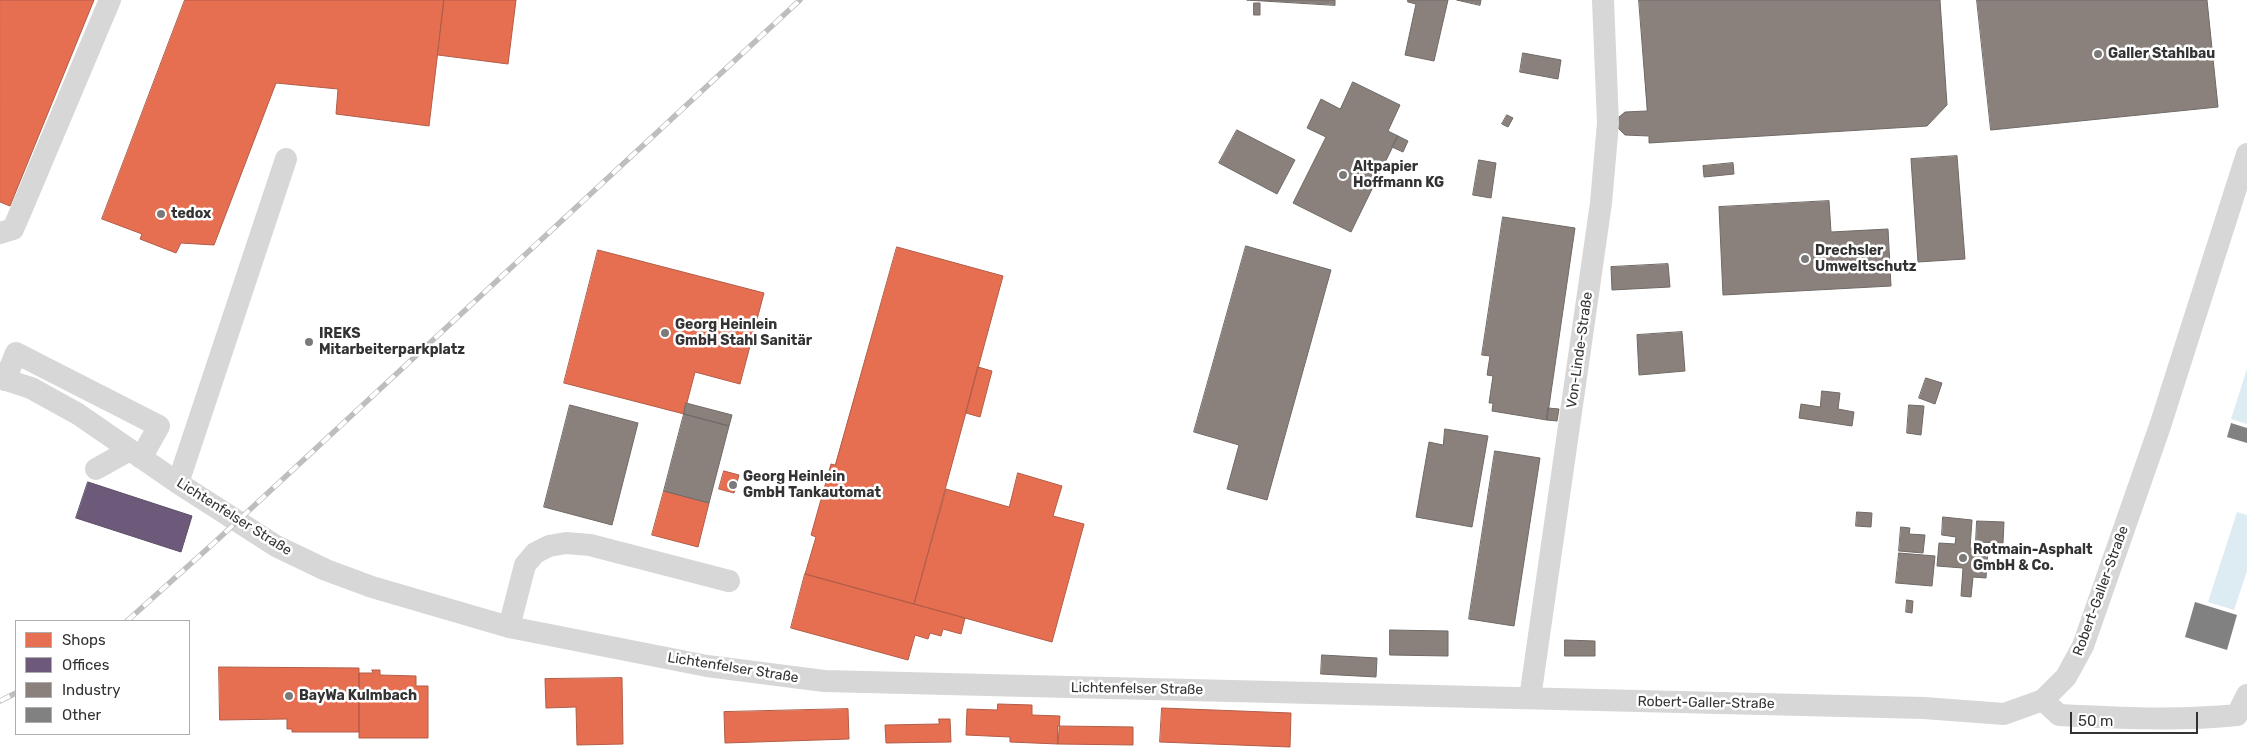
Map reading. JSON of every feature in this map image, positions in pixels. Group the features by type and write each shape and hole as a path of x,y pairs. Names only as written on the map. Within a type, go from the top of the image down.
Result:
{"street":[{"path":"0,233 13,229 110,0"},
{"name":"Von-Linde-Straße","path":"1530,698 1601,203 1608,123 1604,0"},
{"name":"Robert-Galler-Straße","path":"1530,698 1924,708 2004,714 2043,700 2066,677 2083,646 2160,426 2247,154"},
{"path":"178,483 286,159"},
{"path":"3,379 16,353 159,426 135,454 96,469"},
{"name":"Lichtenfelser Straße","path":"3,379 31,388 78,414 178,483 276,546 326,570 380,590 509,627 708,666 824,681 1530,698"},
{"path":"509,627 525,565 535,554 549,546 566,543 590,545 729,581"},
{"path":"2043,700 2059,715 2120,718 2219,717 2237,716 2247,695"}],"shaded area":[{"path":"2247,369 2247,424 2231,419"},
{"path":"2237,512 2247,515 2247,571 2234,610 2208,602"}],"building: Shops":[{"path":"0,0 94,0 10,206 0,202"},
{"path":"185,0 444,0 429,126 336,114 338,89 276,83 214,245 181,243 176,253 140,239 142,234 102,219"},
{"path":"444,0 516,0 508,64 438,55"},
{"path":"897,247 1003,276 914,604 805,574 816,537 811,535 831,464 835,465"},
{"name":"Georg Heinlein GmbH Stahl Sanitär","path":"598,250 764,293 740,384 695,372 684,414 564,383"},
{"path":"978,367 992,371 980,417 966,413"},
{"path":"724,471 739,475 734,493 719,489"},
{"path":"1018,473 1062,486 1053,516 1084,524 1052,642 914,604 946,489 1009,507"},
{"path":"664,491 709,503 698,547 652,535"},
{"path":"805,574 965,618 961,634 943,629 941,636 930,633 928,639 915,635 908,660 791,628"},
{"name":"BayWa Kulmbach","path":"219,667 359,668 359,732 292,732 292,729 287,729 287,719 220,720"},
{"path":"372,670 380,670 380,675 416,676 416,686 428,686 428,738 359,738 359,673 373,673"},
{"path":"622,678 623,744 577,745 576,707 546,708 545,679"},
{"path":"998,704 1032,705 1032,715 1060,716 1058,744 1010,742 1010,737 966,735 967,709 997,710"},
{"path":"1162,708 1291,713 1290,747 1160,742"},
{"path":"848,709 849,739 725,743 724,712"},
{"path":"939,719 950,719 951,742 886,743 885,725 939,724"},
{"path":"1058,726 1133,727 1133,745 1058,744"}],"building: Offices":[{"path":"88,482 192,516 181,552 76,518"}],"building: Industry":[{"path":"1247,0 1335,0 1335,5"},
{"path":"1408,0 1448,0 1434,61 1405,55 1416,4 1408,2"},
{"path":"1457,0 1481,0 1480,5"},
{"path":"1639,0 1940,0 1947,105 1927,126 1649,143 1649,136 1625,135 1617,127 1619,117 1625,112 1647,111"},
{"name":"Galler Stahlbau","path":"1977,0 2207,0 2218,107 1991,130"},
{"path":"1254,3 1260,3 1260,15 1254,15"},
{"path":"1523,53 1561,60 1558,79 1520,72"},
{"name":"Altpapier Hoffmann KG","path":"1353,82 1400,105 1388,131 1398,136 1351,232 1293,203 1326,137 1307,128 1321,99 1340,109"},
{"path":"1507,115 1513,118 1508,127 1502,124"},
{"path":"1237,130 1295,160 1277,194 1219,163"},
{"path":"1398,136 1408,141 1403,152 1392,147"},
{"path":"1957,156 1965,259 1918,262 1911,159"},
{"path":"1479,160 1496,163 1491,198 1473,195"},
{"path":"1733,163 1734,174 1704,177 1703,166"},
{"name":"Drechsler Umweltschutz","path":"1829,201 1831,232 1888,229 1891,286 1723,295 1719,207"},
{"path":"1503,217 1575,228 1547,420 1492,411 1493,403 1489,403 1493,376 1487,375 1490,356 1482,355"},
{"path":"1246,246 1331,270 1267,500 1227,489 1239,445 1194,432"},
{"path":"1668,264 1670,287 1612,290 1611,267"},
{"path":"1682,332 1685,371 1639,375 1637,335"},
{"path":"1926,378 1942,383 1935,404 1919,398"},
{"path":"1822,391 1840,393 1838,409 1854,412 1852,426 1799,418 1801,404 1820,407"},
{"path":"686,403 732,415 729,426 684,414"},
{"path":"570,405 638,423 612,525 544,507"},
{"path":"1909,405 1924,406 1921,435 1907,433"},
{"path":"1548,408 1559,409 1557,421 1547,420"},
{"path":"684,414 729,426 709,503 664,491"},
{"path":"1445,429 1488,436 1472,527 1416,517 1429,442 1443,445"},
{"path":"1495,451 1540,458 1514,626 1469,619"},
{"path":"1857,512 1872,513 1871,527 1856,526"},
{"name":"Rotmain-Asphalt GmbH & Co.","path":"1943,517 1972,520 1970,548 1988,549 1986,578 1973,577 1971,597 1961,596 1963,568 1937,566 1939,543 1955,544 1956,537 1942,535"},
{"path":"1977,521 2004,522 2003,543 1976,542"},
{"path":"1901,527 1910,528 1909,534 1925,535 1923,553 1899,551"},
{"path":"1899,553 1935,556 1932,586 1896,583"},
{"path":"1907,600 1913,601 1912,613 1906,612"},
{"path":"1390,630 1448,631 1448,656 1390,655"},
{"path":"1565,640 1595,641 1595,656 1565,656"},
{"path":"1322,655 1377,658 1376,677 1321,674"}],"building: Other":[{"path":"2231,423 2247,428 2247,443 2227,437"},
{"path":"2195,602 2237,615 2227,650 2185,637"}],"railway":[{"path":"128,620 216,541 800,0"},
{"path":"0,701 15,694"}],"place":[{"name":"Galler Stahlbau","path":"2098,54"},
{"name":"Altpapier Hoffmann KG","path":"1343,175"},
{"name":"tedox","path":"161,214"},
{"name":"Drechsler Umweltschutz","path":"1805,259"},
{"name":"Georg Heinlein GmbH Stahl Sanitär","path":"665,333"},
{"name":"IREKS Mitarbeiterparkplatz","path":"309,342"},
{"name":"Georg Heinlein GmbH Tankautomat","path":"733,485"},
{"name":"Rotmain-Asphalt GmbH & Co.","path":"1963,558"},
{"name":"BayWa Kulmbach","path":"289,696"}]}
